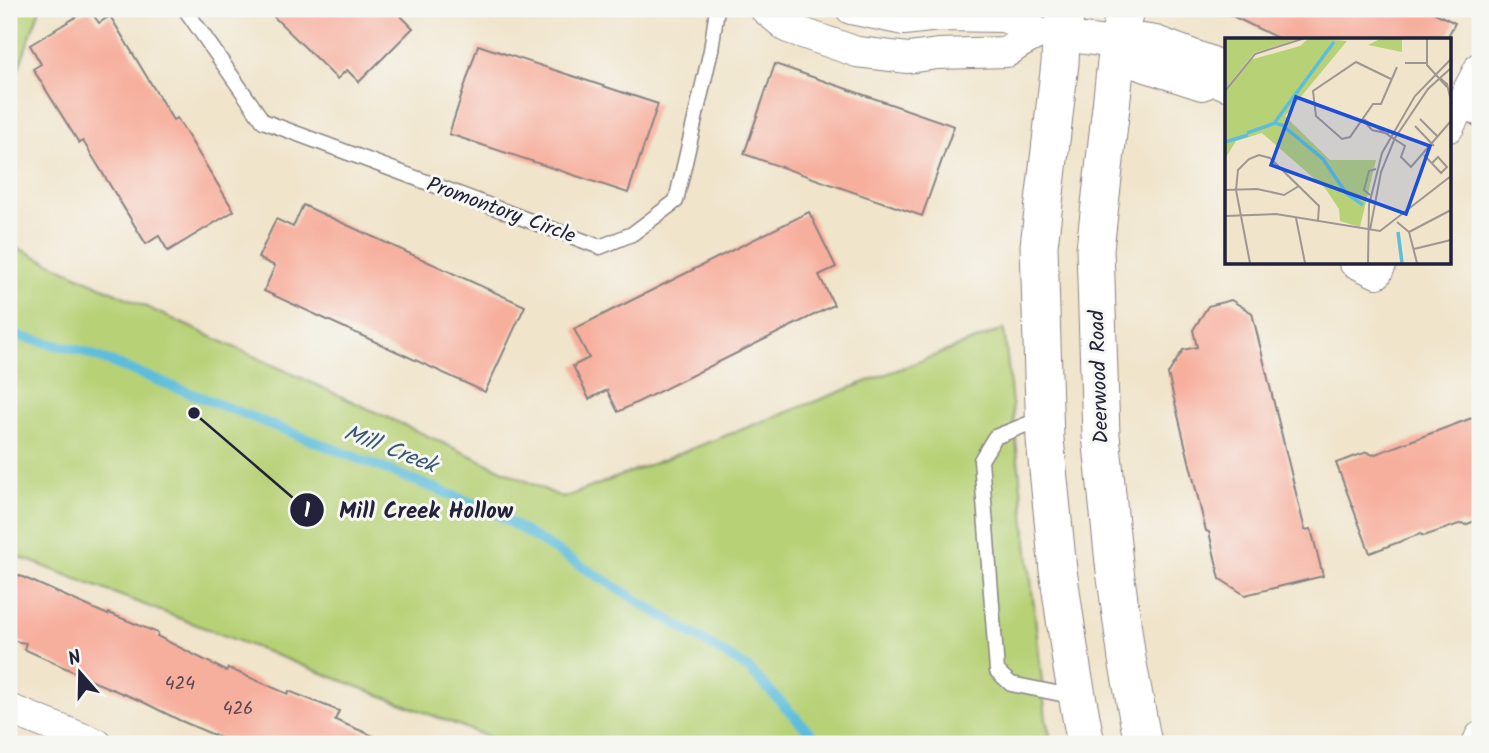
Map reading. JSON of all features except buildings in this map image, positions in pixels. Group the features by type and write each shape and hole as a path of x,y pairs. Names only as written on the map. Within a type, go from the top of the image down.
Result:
{"street":[{"path":"765,9 789,28 857,52 908,58 938,54 1007,52 1056,26"},
{"path":"852,9 904,20 938,16 1004,17 1056,26 1124,32 1138,64 1202,85 1221,83"},
{"path":"1056,26 1060,63 1039,246 1044,418 1058,570 1086,744"},
{"name":"Deerwood Road","path":"1124,32 1095,248 1101,435 1114,564 1143,744"},
{"path":"1463,118 1480,66"},
{"path":"1358,264 1377,273 1381,264"},
{"path":"9,709 97,744"},
{"path":"1478,744 1480,737"}],"lane":[{"name":"Promontory Circle","path":"185,9 262,121 600,247 632,234 676,201 717,9"},
{"path":"1044,418 995,438 981,460 997,671 1011,684 1077,697"}],"green space":[{"path":"9,9 40,9 9,95"},
{"path":"9,244 563,498 1004,329 1046,719 1052,744 507,744 9,553"}],"waterway":[{"name":"Mill Creek","path":"9,334 82,351 490,510 749,669 821,744"}],"place":[{"name":"Mill Creek Hollow","path":"194,413"}]}
